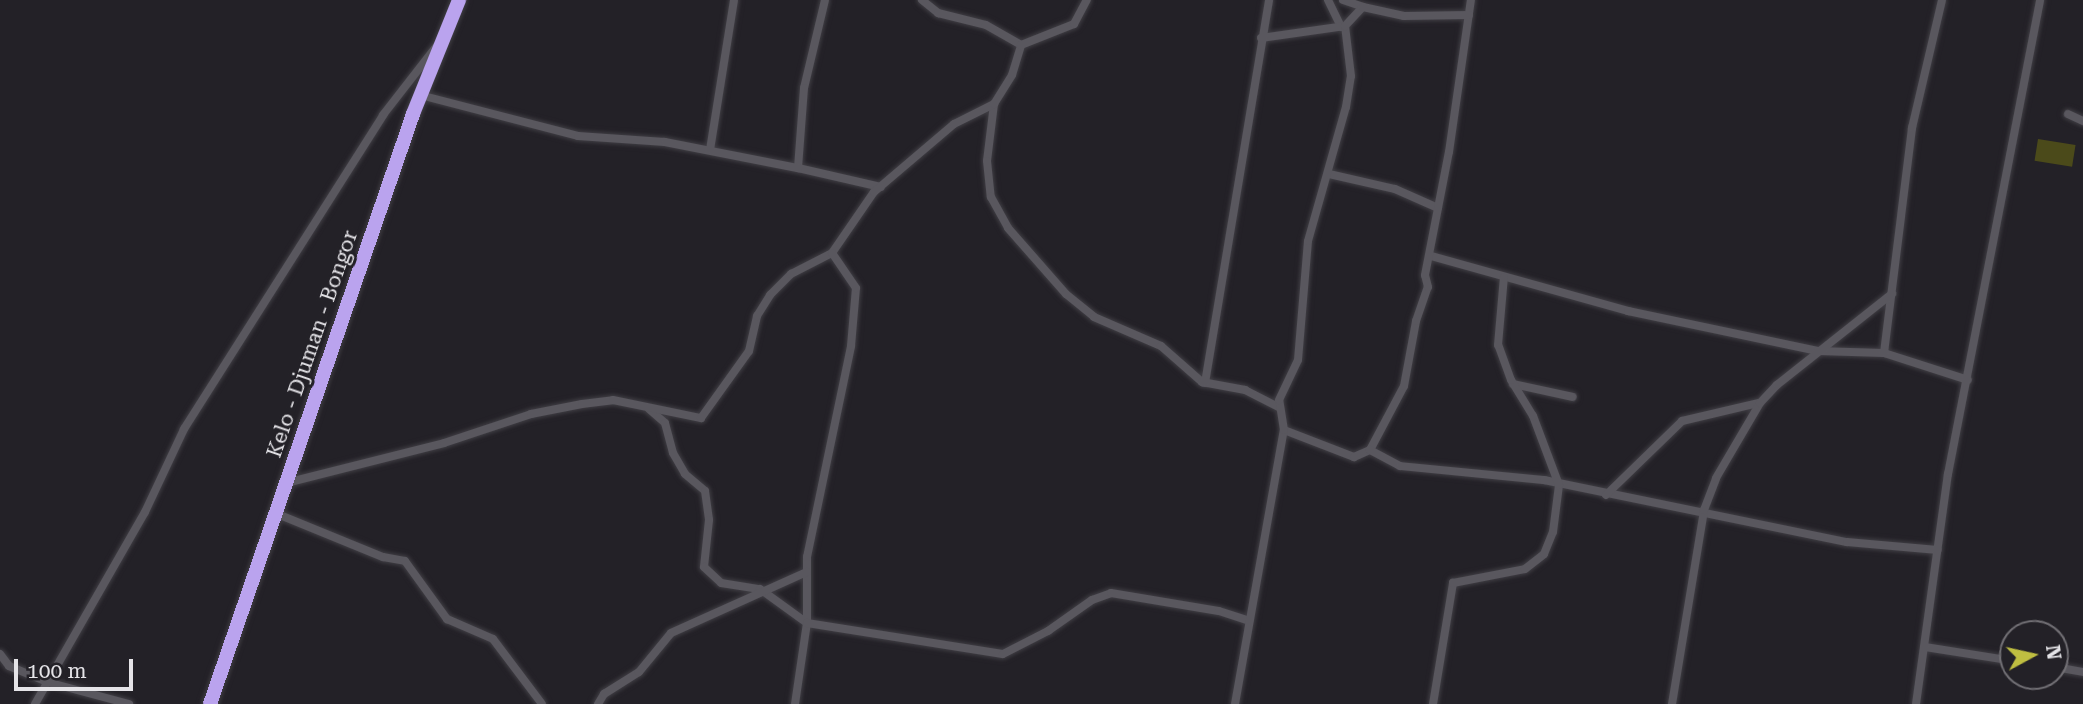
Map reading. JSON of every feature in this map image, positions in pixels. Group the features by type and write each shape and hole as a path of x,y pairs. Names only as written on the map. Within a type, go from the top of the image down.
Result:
{"highway":[{"name":"Kelo - Djuman - Bongor","path":"210,704 420,95 459,0"}],"street":[{"path":"710,150 734,0"},
{"path":"798,168 804,88 825,0"},
{"path":"922,0 938,13 986,25 1021,45"},
{"path":"1021,45 1074,24 1087,0"},
{"path":"1205,383 1251,126 1252,83 1269,0"},
{"path":"1235,704 1284,430 1279,407 1298,360 1308,241 1329,174 1351,76 1343,27 1328,0"},
{"path":"1343,0 1404,16 1469,15"},
{"path":"1284,430 1354,457 1370,450 1408,379 1416,321 1428,288 1425,275 1471,0"},
{"path":"1884,353 1912,128 1942,0"},
{"path":"1916,704 1938,550 2040,0"},
{"path":"1261,38 1343,27 1363,7"},
{"path":"35,704 145,512 184,429 383,116 440,42"},
{"path":"1021,45 1012,75 994,104 988,173 991,197 1008,228 1066,294 1094,317 1161,346 1205,383 1245,390 1279,407"},
{"path":"420,95 578,136 665,142 881,187"},
{"path":"286,483 443,443 531,414 613,400 702,418 749,351 757,316 770,296 791,274 832,253 858,220 864,202 954,124 994,104"},
{"path":"2068,114 2083,121"},
{"path":"1329,174 1395,190 1438,208"},
{"path":"795,704 807,623 807,572 851,346 856,288 832,253"},
{"path":"1430,256 1628,311 1818,351 1884,353 1968,380"},
{"path":"1433,704 1453,583 1525,569 1544,554 1553,532 1559,485 1533,416 1513,384 1499,345 1504,277"},
{"path":"1672,704 1704,510 1716,478 1760,403 1818,351 1892,294"},
{"path":"1513,384 1573,397"},
{"path":"1606,495 1682,421 1760,403"},
{"path":"647,407 665,423 679,463 705,491 709,520 704,566 721,583 765,593 807,623 1003,654 1048,631 1092,600 1111,593 1219,611 1249,621"},
{"path":"1370,450 1400,466 1559,485 1704,510 1847,542 1938,550"},
{"path":"275,513 405,561 447,619 493,639 542,704"},
{"path":"598,704 604,694 639,672 671,633 807,572"},
{"path":"1925,646 1999,659"},
{"path":"0,654 9,666 47,682 129,704"}],"shaded area":[{"path":"2038,139 2076,145 2072,167 2035,161"}]}
